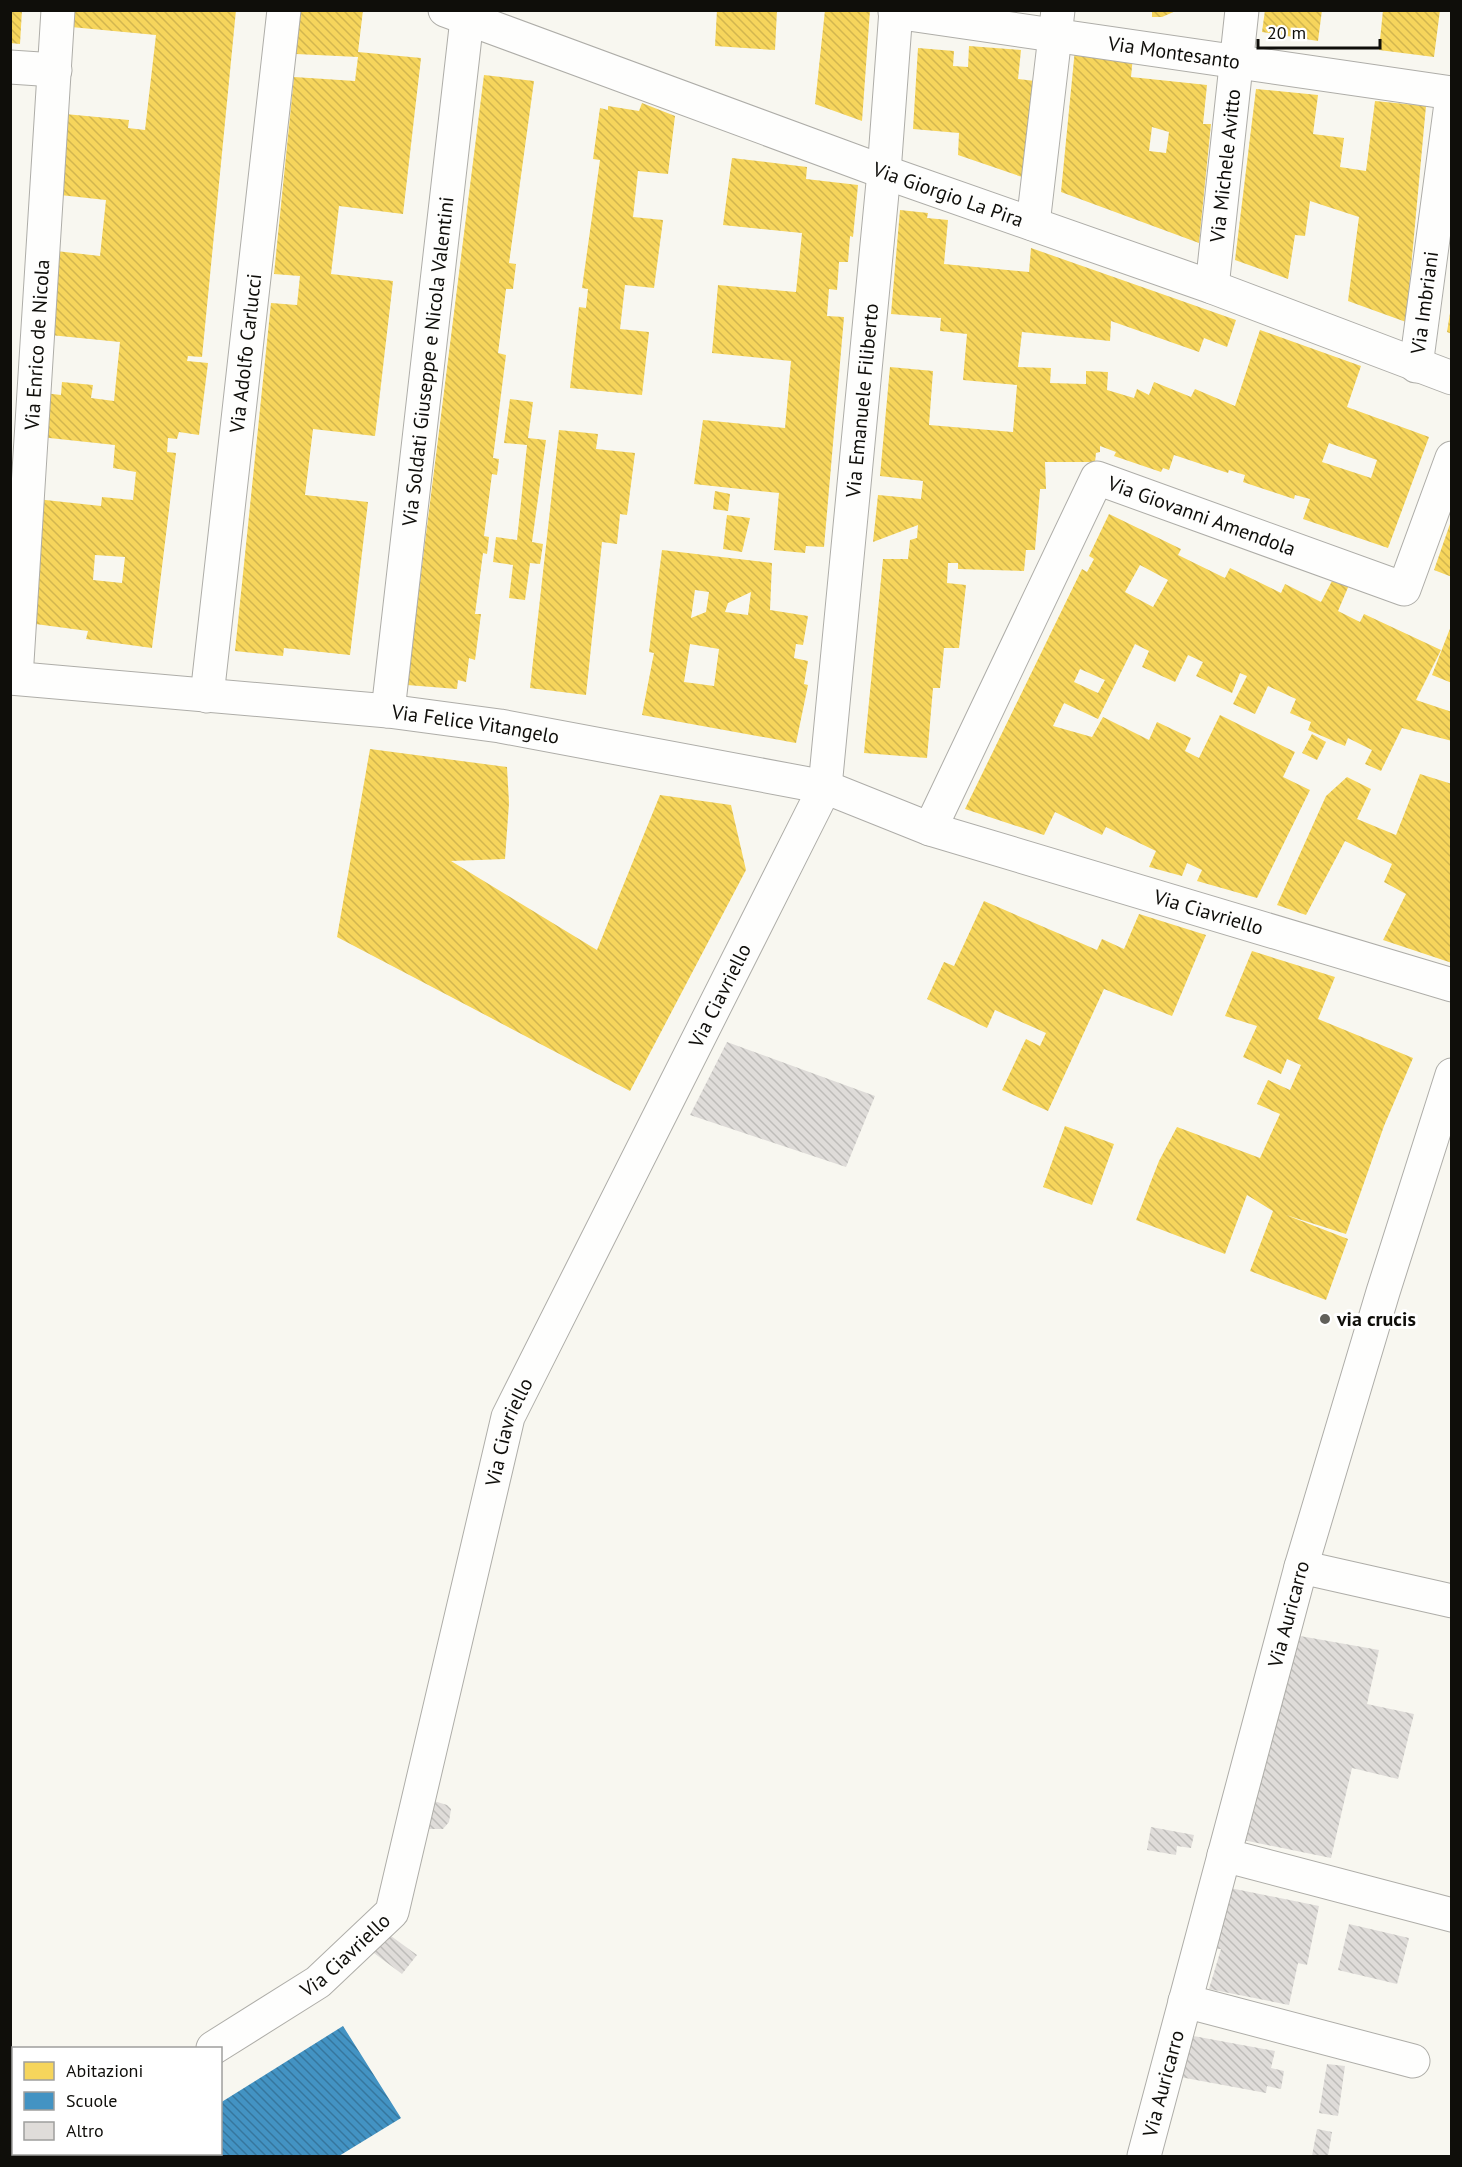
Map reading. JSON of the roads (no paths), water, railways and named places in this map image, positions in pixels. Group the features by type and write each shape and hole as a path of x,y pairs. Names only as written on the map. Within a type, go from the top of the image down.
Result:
{"street":[{"name":"Via Enrico de Nicola","path":"13,678 58,10"},
{"name":"Via Adolfo Carlucci","path":"207,696 284,10"},
{"name":"Via Michele Avitto","path":"1212,287 1242,10"},
{"name":"Via Montesanto","path":"896,11 1056,23 1236,61 1452,94"},
{"name":"Via Emanuele Filiberto","path":"825,787 884,172 896,11"},
{"name":"Via Giorgio La Pira","path":"460,13 884,172 1212,287 1452,378"},
{"name":"Via Soldati Giuseppe e Nicola Valentini","path":"388,711 460,13"},
{"path":"1033,224 1056,23"},
{"path":"10,67 55,70"},
{"name":"Via Imbriani","path":"1416,366 1452,94"},
{"name":"Via Giovanni Amendola","path":"930,829 1097,478 1404,589 1452,458"},
{"name":"Via Felice Vitangelo","path":"13,678 388,711 500,726 825,787 930,829"},
{"name":"Via Ciavriello","path":"216,2047 318,1982 392,1912 508,1418 825,787"},
{"name":"Via Ciavriello","path":"930,829 1452,985"},
{"name":"Via Auricarro","path":"1144,2157 1300,1567 1383,1292 1452,1076"},
{"path":"1300,1567 1452,1601"},
{"path":"1224,1855 1452,1915"},
{"path":"1185,2001 1413,2061"}],"place":[{"name":"via crucis","path":"1325,1319"}]}
